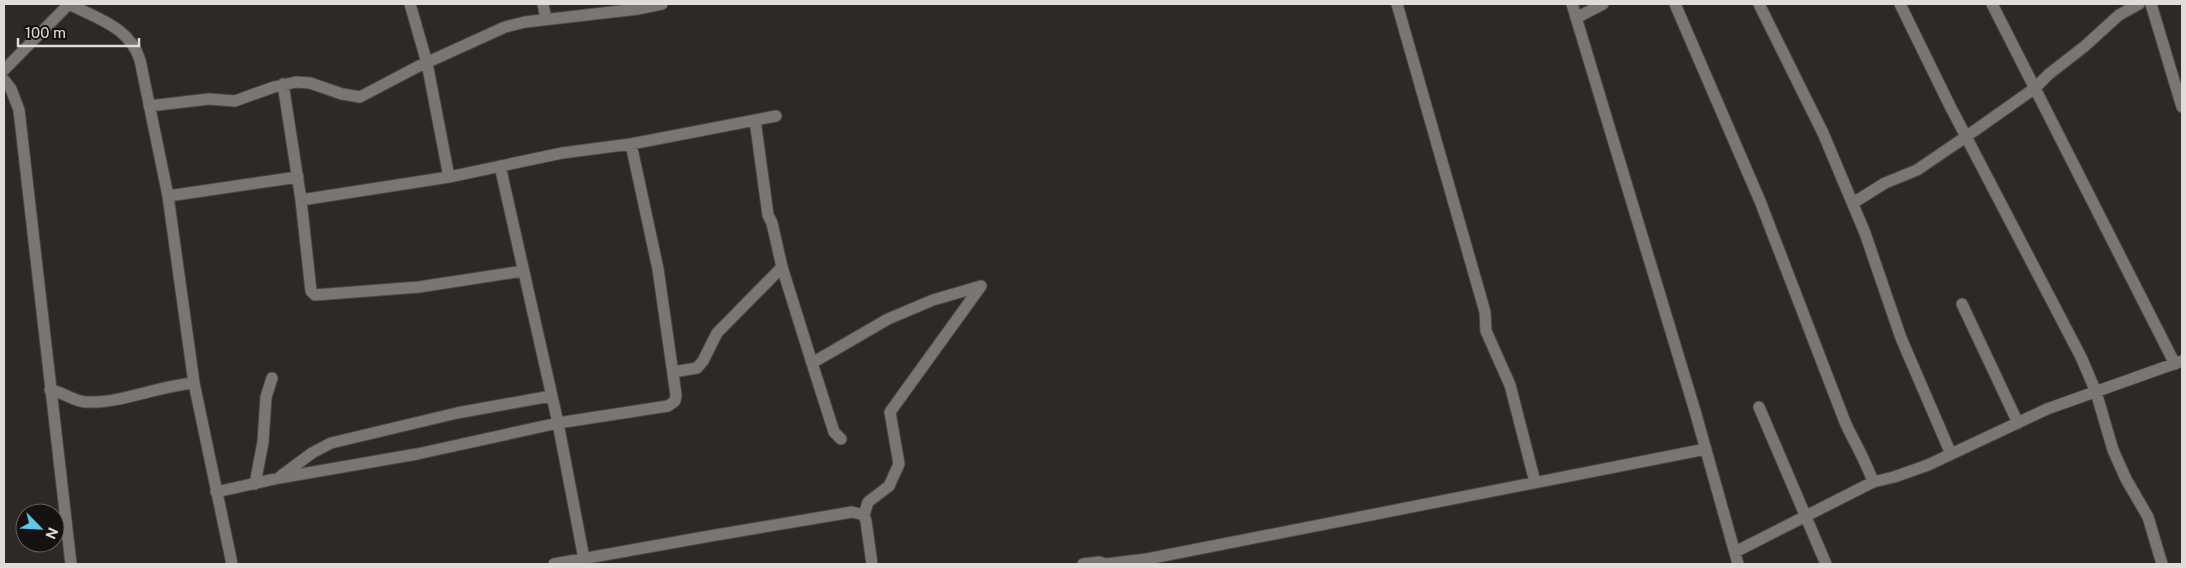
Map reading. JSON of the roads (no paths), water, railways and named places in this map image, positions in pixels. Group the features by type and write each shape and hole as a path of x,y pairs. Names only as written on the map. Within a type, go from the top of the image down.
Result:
{"street":[{"path":"410,4 427,63 450,176"},
{"path":"543,4 546,19"},
{"path":"149,106 208,99 235,101 284,84 310,83 342,94 360,97 416,66 427,63 505,27 546,19 638,9 662,4"},
{"path":"1397,4 1484,312 1486,331 1510,385 1535,482"},
{"path":"1572,4 1706,449 1738,564"},
{"path":"1576,18 1603,4"},
{"path":"1674,4 1760,201 1845,422 1868,466 1873,482"},
{"path":"1759,4 1823,133 1853,203 1901,338 1951,454"},
{"path":"1900,4 1950,106 2057,308 2096,392 2113,450 2126,479 2148,517 2162,564"},
{"path":"1735,552 1873,482 1894,477 1951,454 2047,409 2178,362 1992,4"},
{"path":"1853,203 1885,183 1917,170 1967,136 2035,88 2119,15 2139,4"},
{"path":"2151,4 2182,107"},
{"path":"4,70 65,5 122,31 134,44 140,60 168,196 194,383 232,564"},
{"path":"4,80 11,89 19,110 71,564"},
{"path":"284,84 301,200 308,272 311,291 315,295 418,288 523,271"},
{"path":"301,200 450,176 562,154 631,144 776,116"},
{"path":"755,120 767,210 772,223 782,267 834,432 841,439"},
{"path":"216,492 279,478 417,454 558,423 668,406 675,402 676,395 658,269 631,144"},
{"path":"500,166 558,423 585,561"},
{"path":"168,196 298,177"},
{"path":"673,372 697,368 703,361 717,333 782,267"},
{"path":"812,363 888,319 933,300 981,286 890,412 899,464 889,486 868,502 864,515 872,564"},
{"path":"1962,304 2018,423"},
{"path":"255,484 263,442 267,392 272,378"},
{"path":"50,390 60,392 76,401 95,402 129,397 178,384 194,383"},
{"path":"279,478 312,453 331,443 457,413 551,396"},
{"path":"1759,407 1826,564"},
{"path":"1083,564 1098,562 1106,564 1147,559 1706,449"},
{"path":"554,564 585,561 852,512 864,515"}]}
